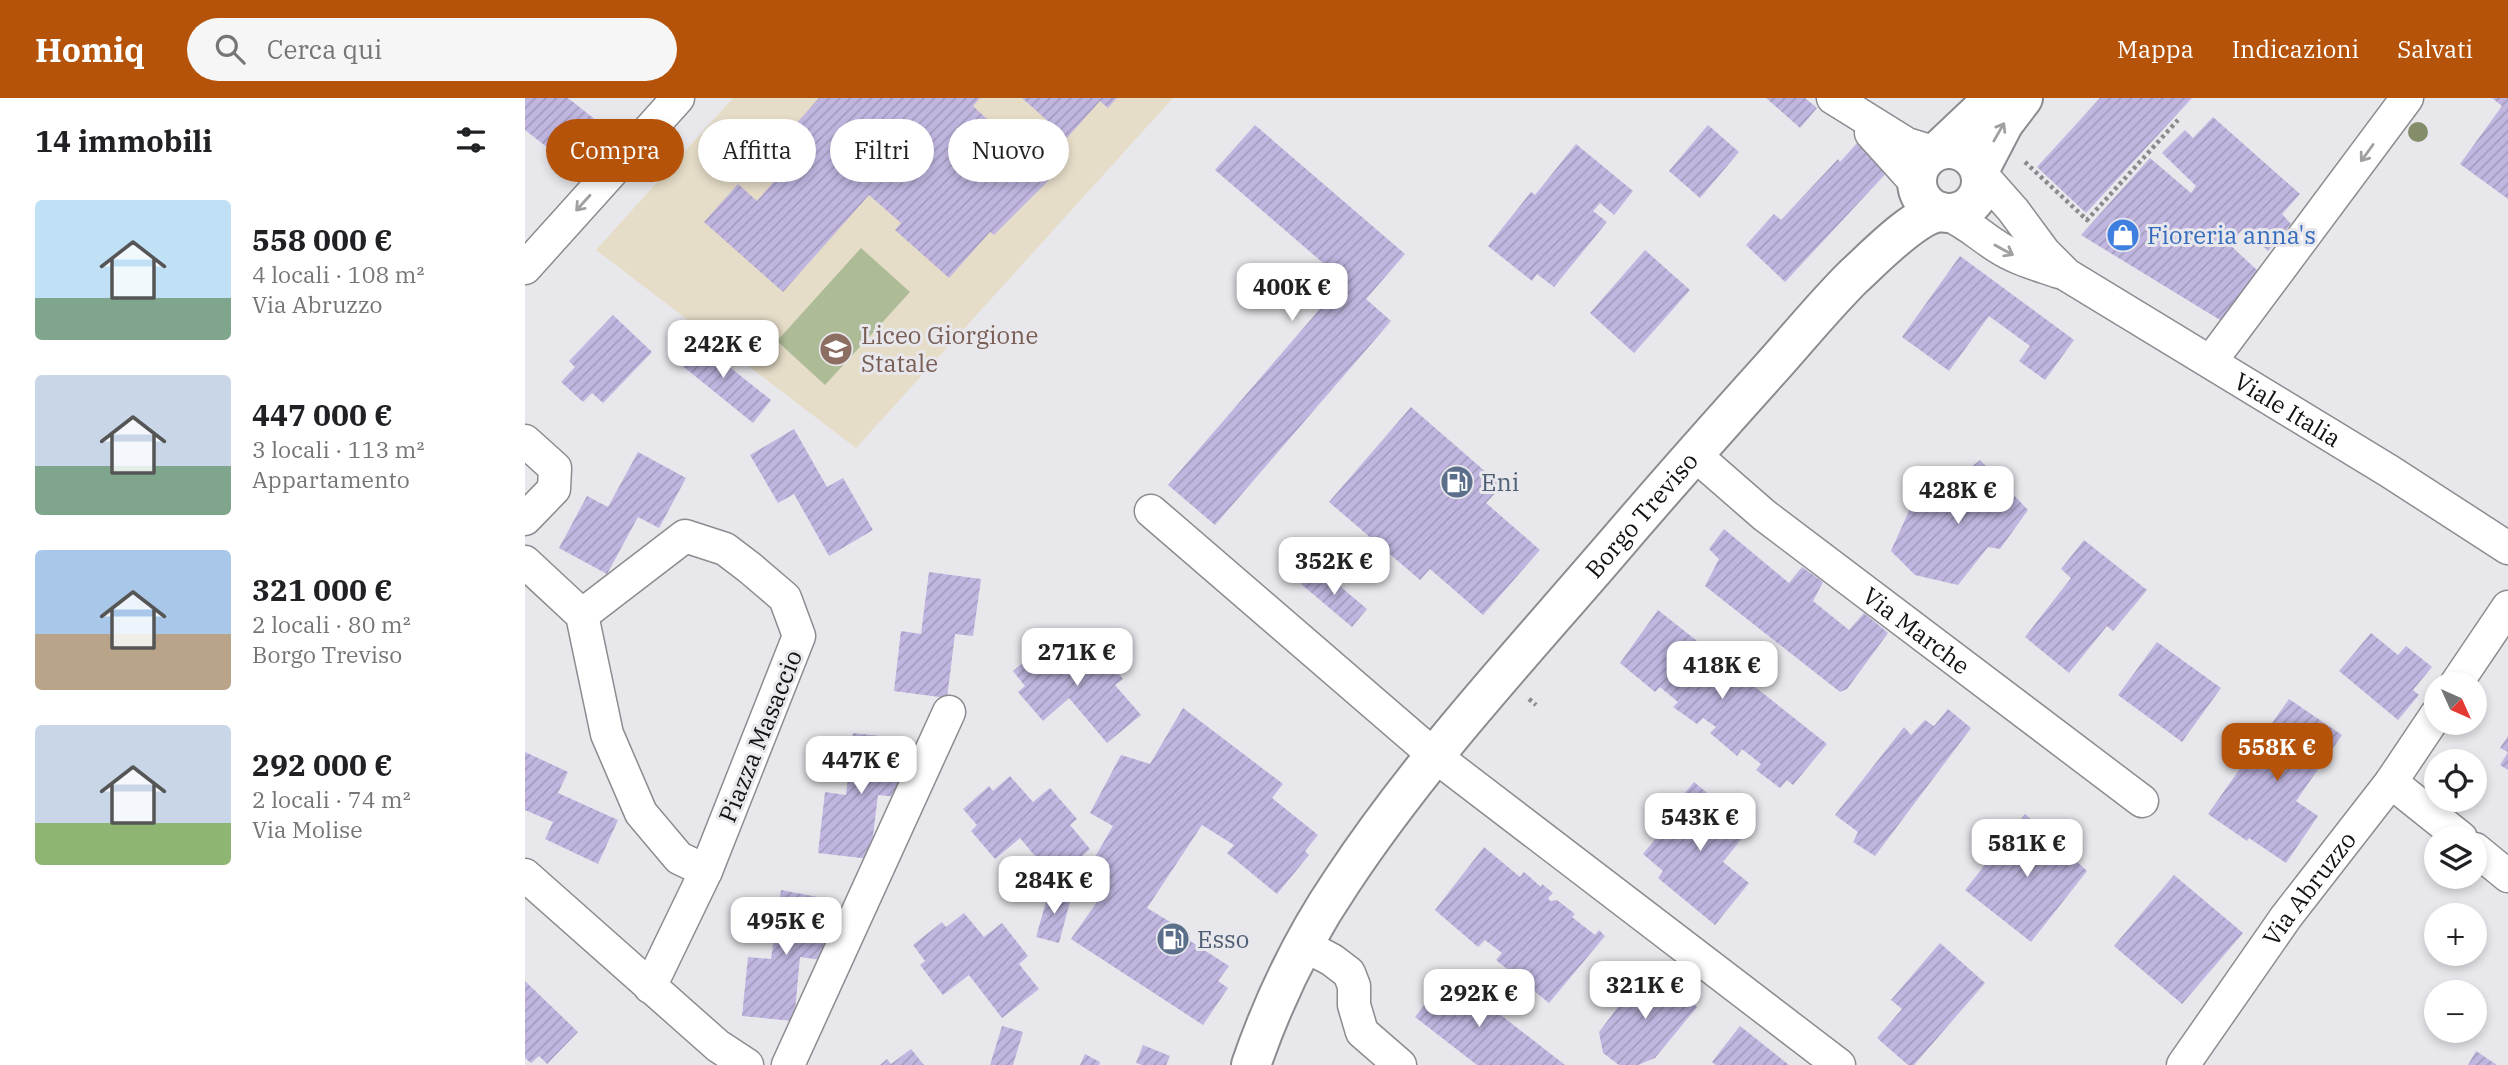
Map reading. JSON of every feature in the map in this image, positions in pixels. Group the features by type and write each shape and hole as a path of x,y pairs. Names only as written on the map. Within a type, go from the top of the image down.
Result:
{"street":[{"path":"525,268 678,98"},
{"name":"Borgo Treviso","path":"1251,1065 1276,1001 1304,945 1341,881 1375,833 1435,756 1694,454 1852,278 1927,215 1933,183 1994,98"},
{"path":"1981,172 1968,154 1959,150 1933,183 1966,209 1979,194 1981,172 2004,123 2023,98"},
{"path":"2211,361 2407,98"},
{"name":"Viale Italia","path":"1840,103 1907,144 1933,183 1967,223 2005,251 2067,275 2211,361 2508,548"},
{"name":"Viale Italia","path":"1981,172 2044,252 2067,275"},
{"path":"525,441 555,468 554,489 525,519"},
{"name":"Via Marche","path":"1694,454 1764,515 2142,801"},
{"path":"1151,511 1435,756 1839,1065"},
{"name":"Piazza Masaccio","path":"582,615 685,536 725,549 751,568 785,598 799,636 706,871 650,986"},
{"path":"525,562 582,615 607,734 641,813 679,858 706,871"},
{"path":"2464,672 2508,607"},
{"path":"788,1065 949,712"},
{"name":"Via Abruzzo","path":"2183,1065 2286,917 2391,782 2424,733"},
{"path":"2391,782 2446,826"},
{"path":"2487,859 2508,876"},
{"path":"525,875 718,1046 747,1065"},
{"path":"1304,945 1332,960 1349,974 1354,986 1354,1005 1362,1032 1400,1065"}],"path":[{"path":"2021,158 2087,220 2178,120"}],"shaded area":[{"name":"Liceo Giorgione Statale","path":"733,98 1173,98 856,448 596,250 657,182 684,182 684,152 698,137 698,182 816,182 816,119 714,119"}],"green space":[{"path":"861,248 910,292 825,385 777,341"}],"building":[{"path":"525,98 568,98 594,119 546,119 546,146 525,130"},
{"path":"819,98 980,98 973,106 987,119 948,119 948,182 1047,182 994,235 990,232 949,278 895,230 901,223 869,195 783,292 704,222 738,184 757,201 774,182 816,182 816,119 800,119"},
{"path":"1022,98 1117,98 1108,108 1100,101 1069,136 1069,119 1046,119"},
{"path":"1766,98 1805,98 1817,108 1800,128"},
{"path":"2100,98 2192,98 2086,213 2037,167"},
{"path":"2492,98 2508,98 2508,199 2460,164 2502,106"},
{"path":"2213,117 2300,194 2282,214 2291,224 2268,251 2244,228 2229,244 2258,271 2220,320 2081,235 2150,158 2191,193 2196,186 2162,153 2185,130 2193,138"},
{"path":"1255,125 1405,254 1366,299 1391,321 1215,525 1168,485 1344,281 1215,170"},
{"path":"1708,125 1739,152 1700,198 1669,171"},
{"path":"1859,141 1890,169 1785,282 1746,245 1774,214 1781,220 1838,159 1840,162"},
{"path":"1576,144 1633,191 1614,215 1600,203 1593,211 1607,222 1554,287 1537,274 1532,281 1488,246 1531,192 1535,195"},
{"path":"1645,250 1690,290 1634,353 1590,313"},
{"path":"1960,256 2074,340 2045,380 2019,361 2030,346 1989,316 1949,371 1902,337"},
{"path":"613,315 652,352 603,403 592,393 583,402 561,382 575,367 569,361"},
{"path":"692,337 771,400 753,423 674,359"},
{"path":"1411,407 1502,486 1486,503 1540,550 1483,615 1430,569 1420,580 1329,502"},
{"path":"794,429 827,487 843,478 873,530 829,556 794,494 778,503 750,455"},
{"path":"638,452 686,478 659,528 638,517 607,574 559,548 587,496 608,507"},
{"path":"1980,460 2028,510 2000,549 1988,547 1958,585 1915,575 1891,551 1917,493 1939,504 1951,493 1945,488"},
{"path":"1724,529 1789,583 1802,567 1823,582 1813,601 1849,630 1864,613 1888,633 1847,689 1840,692 1705,586 1719,559 1709,549"},
{"path":"2084,540 2147,590 2113,631 2107,626 2069,673 2025,637 2071,578 2061,569"},
{"path":"1316,566 1367,609 1352,627 1301,584"},
{"path":"929,572 981,579 973,636 955,634 947,698 894,691 901,631 921,634"},
{"path":"1658,610 1827,744 1793,785 1787,780 1780,788 1756,770 1761,764 1742,749 1737,756 1710,733 1716,727 1703,718 1697,724 1673,707 1678,702 1660,687 1655,692 1620,663"},
{"path":"2371,633 2398,655 2406,646 2432,667 2424,672 2424,677 2413,690 2419,695 2398,720 2339,671"},
{"path":"1058,638 1079,662 1096,647 1123,679 1115,685 1141,715 1107,743 1069,698 1043,721 1018,692 1025,686 1013,671 1037,651 1040,654"},
{"path":"2157,642 2221,688 2182,742 2118,695"},
{"path":"2289,699 2342,735 2296,801 2318,816 2286,863 2249,838 2247,841 2208,814"},
{"path":"1183,708 1283,784 1272,798 1318,835 1305,851 1309,855 1277,894 1227,853 1234,845 1202,825 1147,908 1190,934 1187,939 1229,966 1218,981 1228,988 1203,1025 1071,939 1106,889 1085,874 1113,826 1090,813 1121,755 1150,764"},
{"path":"1948,709 1971,728 1875,856 1853,842 1858,832 1835,815 1904,727 1911,735 1925,720 1934,726"},
{"path":"853,733 905,739 898,797 878,795 870,859 818,853 825,792 846,795"},
{"path":"2508,736 2508,752 2500,748"},
{"path":"525,752 568,772 558,793 618,820 598,864 545,839 553,822 525,810"},
{"path":"2508,752 2508,770 2500,765"},
{"path":"1010,776 1033,802 1050,788 1077,819 1070,825 1090,849 1055,880 1020,838 995,859 971,831 977,825 963,809 989,786 993,791"},
{"path":"1694,782 1750,828 1723,862 1749,883 1715,925 1658,878 1663,871 1643,854 1675,815 1670,811"},
{"path":"2025,814 2087,871 2031,942 1965,890"},
{"path":"1484,847 1520,877 1524,872 1541,887 1542,884 1553,893 1548,898 1550,901 1557,900 1575,914 1572,917 1595,935 1599,930 1605,936 1549,1003 1496,960 1502,953 1485,940 1478,947 1435,910"},
{"path":"2174,875 2243,933 2182,1004 2114,946"},
{"path":"1050,888 1072,894 1059,943 1036,937"},
{"path":"781,890 828,899 822,960 800,957 794,1021 742,1016 748,957 771,959"},
{"path":"964,913 984,937 1002,923 1028,956 1019,964 1039,989 1002,1018 969,975 943,995 920,965 925,961 913,945 942,922 946,927"},
{"path":"1940,943 1985,983 1914,1065 1908,1065 1877,1038 1902,1009 1891,1000"},
{"path":"1649,966 1697,1007 1655,1058 1638,1065 1619,1065 1603,1053 1599,1032"},
{"path":"1448,974 1565,1065 1477,1065 1415,1017"},
{"path":"525,981 578,1032 547,1064 539,1056 531,1063 525,1058"},
{"path":"1002,1026 1023,1032 1013,1065 990,1065"},
{"path":"1740,1026 1789,1065 1716,1065 1712,1062"},
{"path":"1143,1045 1170,1056 1166,1065 1136,1063"},
{"path":"911,1049 924,1065 880,1065 887,1059 891,1064"},
{"path":"2476,1051 2497,1065 2468,1065"},
{"path":"1085,1054 1100,1062 1099,1065 1080,1065"}],"place":[{"name":"Fioreria anna's","path":"2123,235"},
{"name":"Liceo Giorgione Statale","path":"836,349"},
{"name":"Eni","path":"1457,482"},
{"name":"Esso","path":"1173,939"}]}
